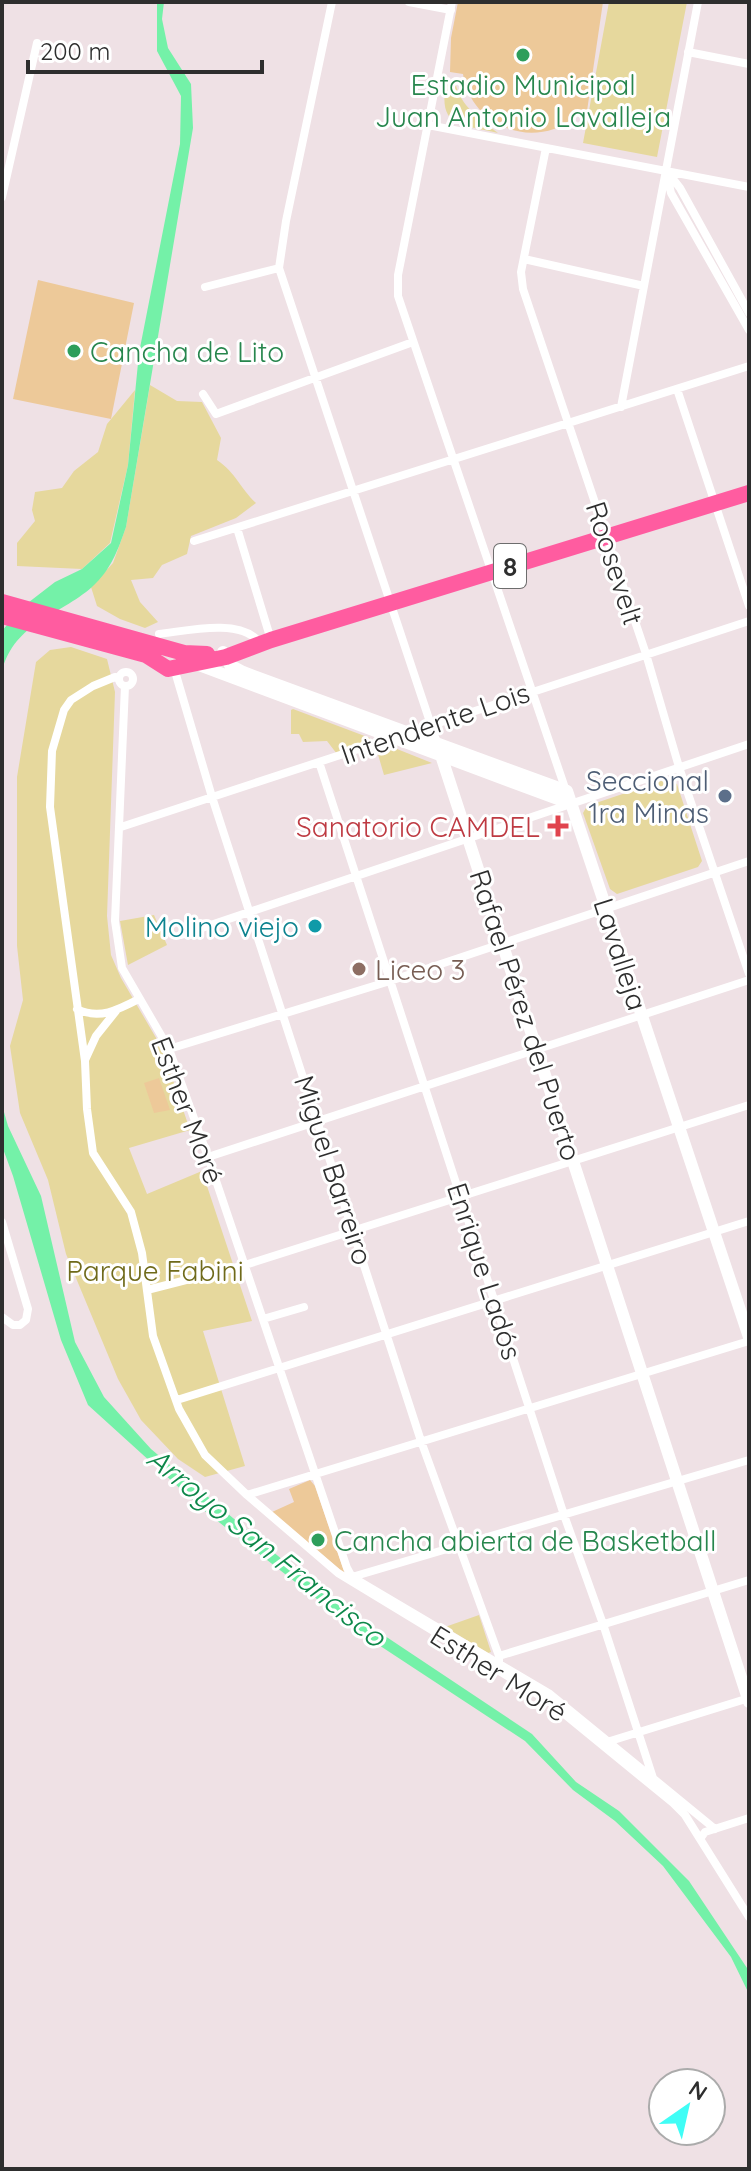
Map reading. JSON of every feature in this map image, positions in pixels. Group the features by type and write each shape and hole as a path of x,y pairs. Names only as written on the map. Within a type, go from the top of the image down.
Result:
{"highway":[{"name":"8","path":"168,655 196,664 264,640 749,493"},
{"name":"8","path":"2,602 112,639 146,655 224,655"},
{"name":"8","path":"2,616 112,639"}],"main road":[{"path":"224,655 235,668 266,685 395,737 439,749 569,798"},
{"path":"196,664 409,733 439,749"},
{"name":"Rafael Pérez del Puerto","path":"439,749 749,1700"},
{"name":"Lavalleja","path":"569,798 749,1339"}],"street":[{"name":"Rafael Pérez del Puerto","path":"332,2 279,268 439,749"},
{"path":"409,2 451,6"},
{"path":"621,407 698,2"},
{"name":"Lavalleja","path":"451,6 398,275 398,296 569,798"},
{"path":"2,197 37,43"},
{"path":"688,52 749,64"},
{"path":"428,125 749,187"},
{"name":"Roosevelt","path":"546,148 521,272 523,289 646,654 679,767 749,977"},
{"path":"666,171 671,193 749,313"},
{"path":"709,251 749,330"},
{"path":"524,259 644,286"},
{"path":"205,287 279,268"},
{"path":"203,394 216,414 413,342"},
{"path":"194,541 749,366"},
{"path":"677,389 749,606"},
{"path":"237,528 264,640"},
{"name":"Intendente Lois","path":"121,827 749,621"},
{"path":"168,655 213,628 244,630 264,640"},
{"name":"Miguel Barreiro","path":"168,655 421,1441 499,1663"},
{"name":"Esther Moré","path":"351,1579 169,1049 126,978 119,959 115,921 121,827 122,682 115,677 71,700 64,710 52,751 50,807 85,1061 93,1153 131,1212 142,1253 153,1336 169,1385 205,1455 247,1495 351,1579 550,1694 606,1742 679,1809 749,1917"},
{"path":"181,935 468,838 569,798 749,744"},
{"name":"Enrique Ladós","path":"319,762 653,1779"},
{"path":"169,1049 283,1016 749,861"},
{"path":"208,1157 749,977"},
{"path":"77,1009 88,1015 117,1011 139,999"},
{"path":"85,1061 96,1036 117,1011"},
{"path":"147,1290 245,1265 749,1105"},
{"path":"177,1400 749,1221"},
{"path":"2,1222 28,1309 26,1320 20,1325 13,1325 2,1317"},
{"path":"263,1319 304,1307"},
{"path":"247,1495 749,1339"},
{"path":"351,1579 749,1460"},
{"path":"499,1663 603,1624 749,1580"},
{"path":"606,1742 749,1700"},
{"name":"Esther Moré","path":"606,1742 715,1829"},
{"path":"700,1839 705,1832 749,1818"}],"green space":[{"path":"609,2 687,2 657,157 583,143"},
{"path":"447,77 455,82 472,111 498,133 453,120 445,105"},
{"path":"150,385 177,401 202,402 221,438 217,460 256,503 236,518 191,536 187,554 162,565 153,578 131,580 140,602 158,622 145,628 97,606 91,587 113,563 126,527"},
{"path":"135,390 128,465 110,543 82,569 17,566 17,543 35,521 32,510 35,492 62,488 74,471 98,452 107,424"},
{"name":"Parque Fabini","path":"71,647 107,659 115,692 107,916 111,955 162,1048 190,1130 129,1148 147,1194 202,1171 252,1321 203,1331 245,1466 205,1477 178,1459 141,1420 118,1379 66,1254 48,1180 20,1113 10,1046 23,1000 17,946 17,777 36,662 50,650"},
{"path":"293,709 370,738 369,744 337,754 327,741 303,742 299,734 291,734"},
{"path":"387,745 432,763 384,775 377,751"},
{"path":"667,779 677,784 702,861 698,867 617,894 610,889 583,813 587,806"},
{"path":"154,915 167,945 128,965 120,921"},
{"path":"479,1615 491,1652 488,1653 445,1627"}],"shaded area":[{"name":"Estadio Municipal Juan Antonio Lavalleja","path":"458,2 603,2 587,111 559,127 539,132 509,129 484,114 467,89 463,74 450,72 451,38"},
{"name":"Cancha de Lito","path":"38,280 134,303 111,419 13,399"},
{"path":"159,1078 170,1110 154,1113 144,1083"},
{"name":"Cancha abierta de Basketball","path":"310,1480 315,1486 345,1574 272,1512 294,1502 289,1489"}],"water":[{"path":"157,2 164,2 162,19 168,48 191,84 193,128 126,527 113,559 99,580 27,631 8,655 2,671 2,631 20,609 55,582 82,569 111,543 128,465 139,353 180,144 181,96 157,51"},
{"name":"Arroyo San Francisco","path":"2,1105 8,1126 41,1196 75,1342 104,1397 151,1449 328,1598 532,1734 576,1782 619,1811 689,1881 749,1971 749,1994 731,1957 663,1866 615,1821 573,1790 525,1741 359,1632 206,1512 88,1405 61,1340 2,1146"}],"place":[{"name":"Estadio Municipal Juan Antonio Lavalleja","path":"523,55"},
{"name":"Cancha de Lito","path":"74,351"},
{"name":"Seccional 1ra Minas","path":"725,796"},
{"name":"Sanatorio CAMDEL","path":"558,826"},
{"name":"Molino viejo","path":"315,926"},
{"name":"Liceo 3","path":"359,969"},
{"name":"Cancha abierta de Basketball","path":"318,1540"}]}
